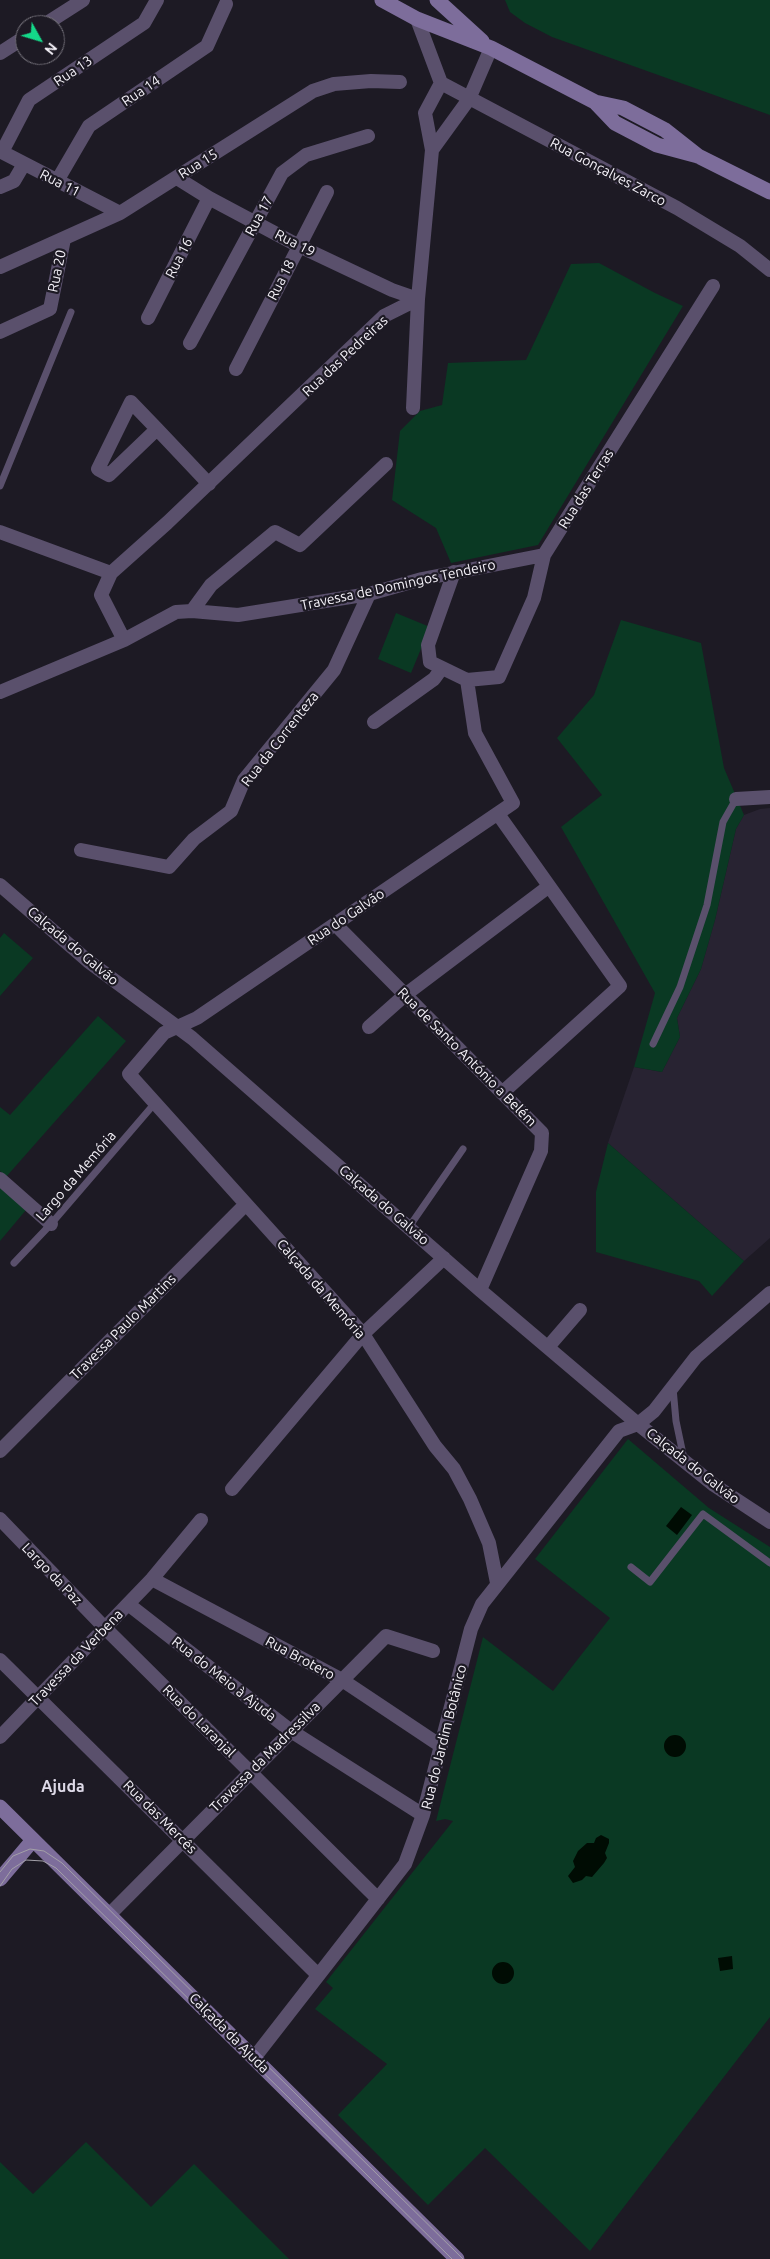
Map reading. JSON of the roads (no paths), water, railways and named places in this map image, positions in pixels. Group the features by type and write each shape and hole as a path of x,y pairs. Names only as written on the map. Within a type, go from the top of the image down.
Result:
{"street":[{"path":"60,15 83,0"},
{"name":"Rua 13","path":"1,152 29,100 144,23 157,0"},
{"path":"382,0 417,19 491,48 595,102 615,123 657,145 698,156 770,192"},
{"path":"437,0 491,48"},
{"name":"Rua 14","path":"57,181 89,126 207,46 226,4"},
{"path":"413,408 418,299 432,150 425,113 441,83 417,19"},
{"path":"0,53 15,43"},
{"path":"432,150 469,99 491,48"},
{"name":"Rua 15","path":"0,267 120,213 313,91 334,84 371,81 400,82"},
{"name":"Rua Gonçalves Zarco","path":"441,83 677,208 740,246 770,270"},
{"name":"Rua 17","path":"190,343 282,173 306,154 368,136"},
{"name":"Rua 11","path":"1,152 120,213"},
{"path":"0,187 14,181 24,164"},
{"name":"Rua 19","path":"176,178 209,198 299,246 392,290 418,299"},
{"name":"Rua 18","path":"236,369 327,192"},
{"name":"Rua 16","path":"148,318 209,198"},
{"name":"Rua 20","path":"0,332 50,309 64,239"},
{"name":"Rua das Terras","path":"467,680 499,677 534,598 544,555 713,286"},
{"name":"Rua das Pedreiras","path":"111,573 167,524 384,316 418,299"},
{"path":"157,429 108,474 98,469 131,402 157,429 209,484"},
{"path":"192,612 211,585 275,532 300,545 386,464"},
{"path":"0,532 111,573 101,595 124,640"},
{"name":"Travessa de Domingos Tendeiro","path":"0,692 124,640 176,612 238,615 369,594 454,572 544,555"},
{"path":"454,572 428,645 430,662 467,680"},
{"name":"Rua da Correnteza","path":"77,849 170,866 194,839 231,812 244,780 334,670 369,594"},
{"path":"374,722 434,679 442,668"},
{"name":"Rua do Galvão","path":"129,1074 164,1034 197,1018 513,803 475,733 467,680"},
{"path":"736,799 770,797"},
{"path":"498,814 620,986 502,1093"},
{"name":"Calçada do Galvão","path":"0,885 88,961 192,1038 480,1290 638,1424 714,1485 770,1522"},
{"path":"369,1027 405,994 548,887"},
{"name":"Rua de Santo António a Belém","path":"336,925 542,1133 541,1151 480,1290"},
{"name":"Calçada da Memória","path":"129,1074 362,1334 435,1446 454,1469 470,1499 489,1543 497,1583"},
{"path":"0,1179 51,1224"},
{"name":"Travessa Paulo Martins","path":"0,1450 246,1204"},
{"path":"232,1489 362,1334 444,1258"},
{"path":"638,1424 654,1411 696,1357 770,1293"},
{"path":"548,1348 580,1310"},
{"name":"Rua do Jardim Botânico","path":"254,2058 405,1864 423,1815 471,1629 482,1604 619,1432 638,1424"},
{"name":"Largo da Paz","path":"0,1519 104,1628"},
{"name":"Travessa da Verbena","path":"0,1737 152,1579 201,1520"},
{"name":"Rua Brotero","path":"152,1579 342,1680 441,1746"},
{"name":"Rua do Meio à Ajuda","path":"128,1604 291,1732 423,1815"},
{"name":"Rua do Laranjal","path":"104,1628 378,1899"},
{"name":"Travessa da Madressilva","path":"109,1914 386,1636 433,1651"},
{"name":"Rua das Mercês","path":"0,1660 318,1975"},
{"name":"Calçada da Ajuda","path":"0,1807 457,2259"},
{"path":"0,1879 34,1840"}],"lane":[{"path":"0,486 71,312"},
{"path":"653,1044 680,987 707,905 723,822 736,799"},
{"name":"Largo da Memória","path":"14,1263 51,1224 156,1104"},
{"path":"409,1228 463,1149"},
{"path":"673,1387 676,1421 685,1461"},
{"path":"630,1567 650,1582 703,1514 770,1563"}],"tram line":[{"path":"0,1872 13,1856 30,1849 44,1851 62,1863 463,2259"},
{"path":"0,1886 12,1869 26,1860 43,1861 56,1868 452,2259"}],"district":[{"name":"Ajuda","path":"63,1787"}]}
